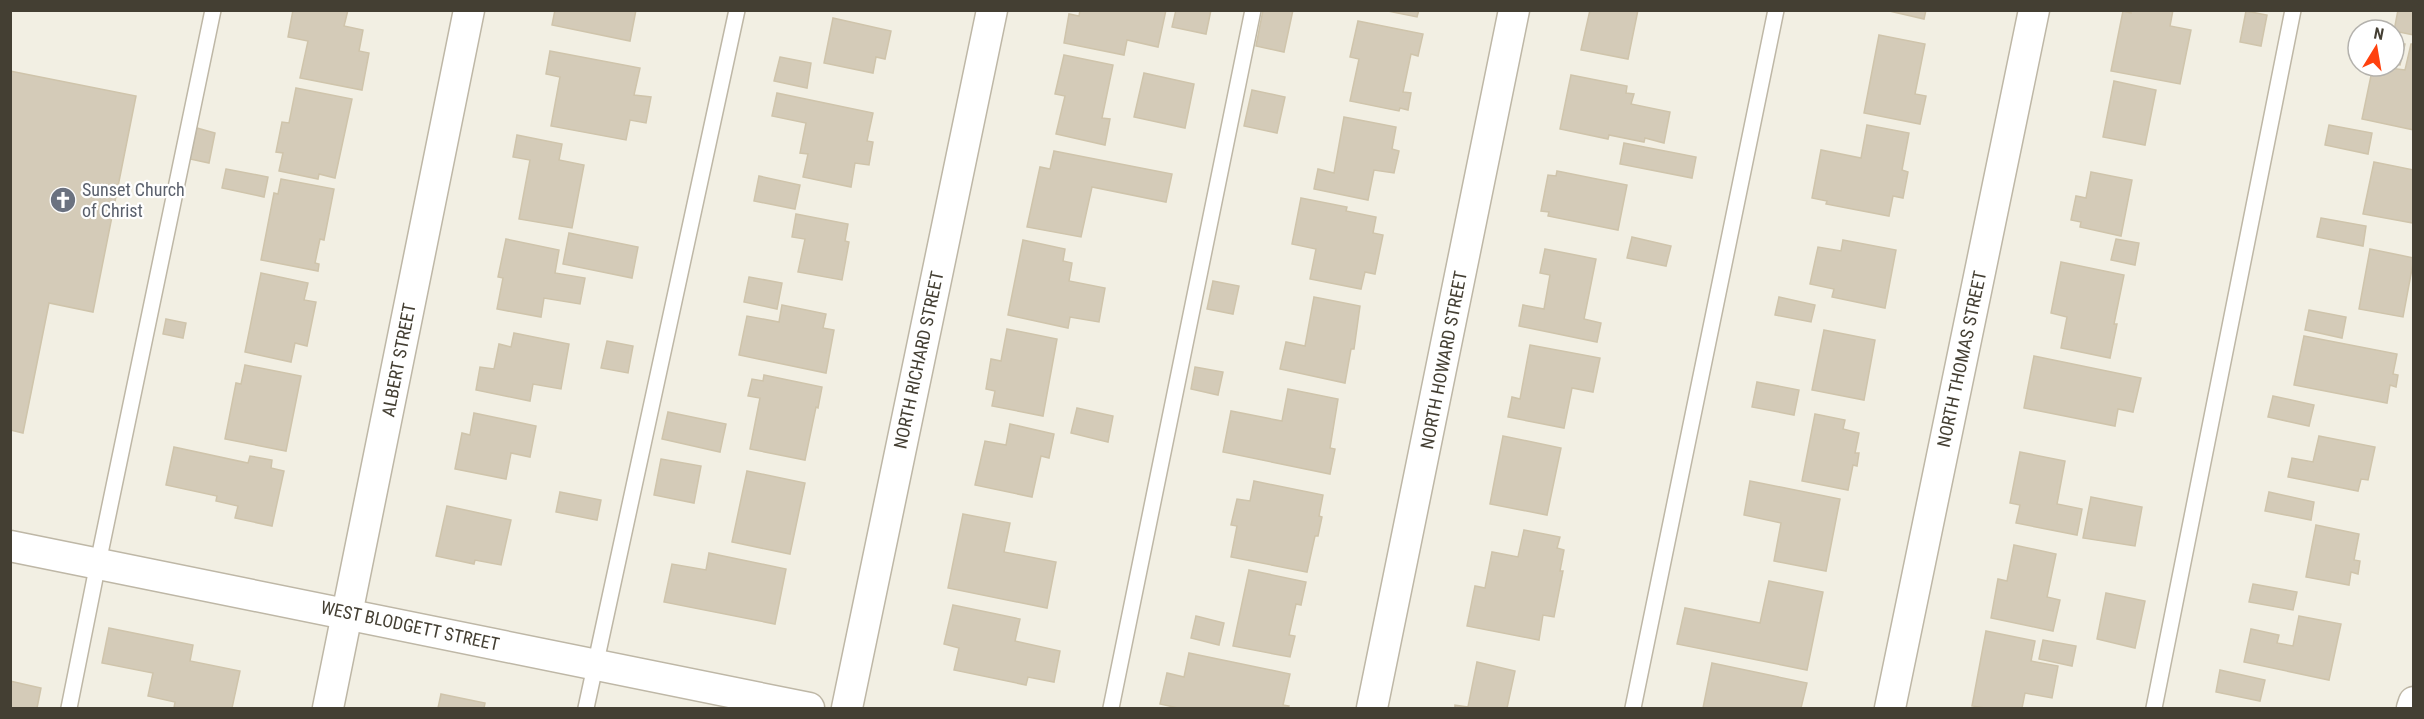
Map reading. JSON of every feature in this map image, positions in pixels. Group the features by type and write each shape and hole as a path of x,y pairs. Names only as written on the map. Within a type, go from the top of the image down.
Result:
{"street":[{"name":"ALBERT STREET","path":"328,708 469,10"},
{"name":"NORTH RICHARD STREET","path":"847,708 992,10"},
{"name":"NORTH HOWARD STREET","path":"1372,708 1514,10"},
{"name":"NORTH THOMAS STREET","path":"1890,708 2034,10"},
{"name":"WEST BLODGETT STREET","path":"10,546 809,708"},
{"path":"2412,708 2414,702"}],"lane":[{"path":"69,708 213,10"},
{"path":"586,708 737,10"},
{"path":"1111,708 1253,10"},
{"path":"1633,708 1776,10"},
{"path":"2154,708 2293,10"}],"building":[{"path":"293,10 348,10 344,26 363,30 359,51 369,53 362,90 300,78 308,41 288,37"},
{"path":"555,10 636,10 630,41 552,25"},
{"path":"1080,10 1166,10 1158,47 1127,40 1124,55 1064,43 1069,14 1079,16"},
{"path":"1176,10 1211,10 1206,34 1172,27"},
{"path":"1263,10 1293,10 1284,52 1256,46"},
{"path":"1383,10 1419,10 1417,17"},
{"path":"1590,10 1638,10 1628,59 1581,50"},
{"path":"1885,10 1926,10 1924,19"},
{"path":"2131,10 2173,10 2170,26 2191,30 2180,84 2111,71 2123,11 2131,13"},
{"path":"2398,10 2414,10 2414,35 2406,33 2406,18 2396,18"},
{"path":"2246,11 2267,15 2261,46 2240,42"},
{"path":"833,18 891,31 885,59 876,57 873,73 824,63"},
{"path":"1358,21 1423,34 1418,56 1411,54 1403,92 1411,93 1408,110 1400,108 1399,111 1350,101 1359,59 1350,57"},
{"path":"1879,35 1925,44 1915,94 1926,96 1920,124 1864,113"},
{"path":"2411,44 2414,44 2414,130 2362,119 2371,78 2406,78"},
{"path":"550,51 640,68 634,95 651,97 646,123 630,120 626,140 551,126 560,77 546,74"},
{"path":"1064,55 1113,65 1102,118 1110,119 1105,145 1056,134 1065,96 1055,94"},
{"path":"780,57 811,63 807,88 774,81"},
{"name":"Sunset Church of Christ","path":"10,71 136,96 93,312 49,303 23,433 10,430"},
{"path":"1144,73 1194,84 1185,128 1134,117"},
{"path":"1571,75 1627,86 1626,93 1634,94 1631,104 1670,112 1664,143 1645,138 1644,142 1609,135 1608,139 1560,129"},
{"path":"2114,81 2156,90 2145,145 2103,137"},
{"path":"296,88 352,99 335,178 319,174 318,179 279,171 283,153 276,152 282,122 289,123"},
{"path":"1252,90 1285,97 1277,133 1244,126"},
{"path":"777,93 873,113 867,141 873,142 869,165 855,163 851,187 803,177 808,154 800,153 806,123 772,116"},
{"path":"1344,117 1396,127 1392,149 1399,151 1394,173 1374,170 1368,200 1314,189 1318,169 1334,173"},
{"path":"1867,125 1909,133 1902,170 1908,172 1903,198 1893,196 1889,216 1826,204 1827,201 1812,198 1821,150 1861,158"},
{"path":"2329,125 2372,133 2368,154 2325,145"},
{"path":"197,128 215,133 209,163 190,159"},
{"path":"517,135 562,144 559,160 584,165 572,228 519,219 530,160 513,157"},
{"path":"1624,143 1696,157 1692,178 1620,164"},
{"path":"1054,151 1172,174 1166,202 1092,187 1081,237 1027,227 1040,167 1050,169"},
{"path":"2374,162 2414,170 2413,223 2363,214"},
{"path":"226,169 268,177 264,197 222,188"},
{"path":"1557,171 1627,185 1618,230 1548,216 1549,212 1541,211 1548,175 1556,176"},
{"path":"2091,172 2132,180 2121,236 2080,227 2081,222 2071,220 2076,196 2086,198"},
{"path":"759,176 800,185 795,209 754,201"},
{"path":"281,179 334,189 324,240 320,239 315,263 319,264 318,271 261,260 274,193 278,194"},
{"path":"1301,198 1347,207 1346,211 1376,217 1373,233 1383,235 1375,274 1365,272 1361,289 1310,279 1316,249 1292,244"},
{"path":"796,214 848,224 845,241 849,242 842,280 798,272 805,239 792,237"},
{"path":"2321,218 2366,226 2363,246 2317,237"},
{"path":"569,233 638,247 632,278 563,264"},
{"path":"1632,237 1671,246 1666,266 1627,258"},
{"path":"506,239 559,250 555,273 585,278 580,304 544,298 541,317 497,309 503,278 498,277"},
{"path":"2116,239 2139,243 2135,265 2111,260"},
{"path":"1023,240 1065,249 1063,261 1072,263 1069,281 1105,288 1099,322 1070,317 1068,328 1008,315"},
{"path":"1843,240 1896,250 1885,308 1832,297 1834,289 1810,284 1818,247 1841,251"},
{"path":"1545,249 1596,259 1584,319 1601,323 1597,342 1519,326 1523,305 1544,309 1550,275 1540,273"},
{"path":"2370,249 2414,258 2403,317 2359,309"},
{"path":"2061,262 2124,275 2110,358 2061,348 2067,317 2051,313"},
{"path":"261,273 308,283 304,300 316,302 307,346 295,343 291,362 245,352"},
{"path":"749,277 782,283 777,309 744,302"},
{"path":"1213,281 1239,286 1233,314 1207,309"},
{"path":"1314,297 1360,306 1354,349 1351,349 1345,383 1280,369 1286,342 1305,346"},
{"path":"1779,297 1815,305 1811,322 1775,315"},
{"path":"782,305 826,314 823,328 834,330 826,373 739,355 747,316 779,322"},
{"path":"2309,310 2346,317 2342,338 2305,330"},
{"path":"166,319 186,323 183,338 163,334"},
{"path":"1007,329 1057,339 1043,416 992,406 995,391 986,389 991,359 1001,361"},
{"path":"1824,330 1875,340 1864,400 1812,390"},
{"path":"514,333 569,344 561,389 533,384 530,401 476,390 480,367 494,369 499,344 511,347"},
{"path":"2304,336 2397,354 2393,374 2398,375 2396,387 2390,385 2387,403 2294,385"},
{"path":"607,341 633,346 628,373 601,368"},
{"path":"1530,345 1600,358 1593,392 1572,388 1564,428 1508,417 1512,397 1520,399"},
{"path":"2034,356 2141,378 2133,412 2118,409 2115,426 2024,408"},
{"path":"245,365 301,376 286,451 225,439 236,383 241,384"},
{"path":"1195,367 1223,372 1218,395 1191,389"},
{"path":"764,375 822,387 805,460 750,449 760,398 748,396 752,379 763,381"},
{"path":"1757,382 1799,390 1794,415 1752,407"},
{"path":"1288,389 1338,399 1330,448 1335,449 1330,474 1223,452 1231,411 1282,421"},
{"path":"2273,396 2314,405 2309,426 2268,417"},
{"path":"1077,408 1113,416 1108,442 1071,433"},
{"path":"668,412 726,424 720,452 662,439"},
{"path":"474,413 536,426 530,457 511,453 506,479 455,469 462,433 470,435"},
{"path":"1815,414 1845,420 1843,429 1859,433 1855,453 1859,453 1857,466 1853,465 1848,490 1802,481"},
{"path":"1010,424 1054,434 1049,458 1041,456 1032,497 975,485 985,441 1006,445"},
{"path":"1503,436 1561,448 1547,515 1490,504"},
{"path":"2319,436 2375,447 2368,480 2361,479 2358,491 2288,477 2292,458 2313,462"},
{"path":"174,447 248,463 250,456 272,460 271,468 284,471 272,526 235,518 238,506 216,501 217,496 166,485"},
{"path":"2020,452 2065,461 2057,504 2082,509 2077,535 2016,523 2020,505 2010,503"},
{"path":"661,459 701,466 694,503 654,495"},
{"path":"747,471 805,483 790,554 732,542"},
{"path":"1254,481 1323,495 1319,516 1322,517 1307,572 1231,557 1237,526 1231,525 1237,499 1250,501"},
{"path":"1750,481 1840,499 1826,571 1774,561 1781,523 1744,515"},
{"path":"560,492 601,500 597,520 556,512"},
{"path":"2269,492 2314,502 2311,520 2265,511"},
{"path":"2091,497 2142,507 2135,546 2083,538"},
{"path":"447,506 511,520 501,565 475,560 474,564 436,556"},
{"path":"963,514 1010,523 1004,552 1056,562 1047,608 948,588"},
{"path":"2316,525 2359,534 2354,560 2360,561 2358,574 2351,572 2349,585 2306,577"},
{"path":"1524,530 1560,537 1557,548 1564,550 1560,571 1563,571 1554,617 1543,615 1539,640 1467,626 1475,586 1485,588 1492,552 1518,557"},
{"path":"2014,545 2056,554 2047,597 2060,600 2053,631 1991,618 1998,579 2007,581"},
{"path":"709,553 786,569 775,624 664,602 672,564 706,570"},
{"path":"1249,570 1306,582 1301,605 1296,604 1289,635 1295,636 1290,657 1233,646"},
{"path":"1769,581 1823,592 1807,670 1677,644 1685,608 1760,623"},
{"path":"2253,584 2297,592 2293,610 2249,602"},
{"path":"2106,593 2145,601 2135,648 2097,639"},
{"path":"953,605 1020,619 1015,641 1060,651 1054,682 1028,677 1026,685 954,670 959,648 944,644"},
{"path":"1196,616 1224,623 1219,645 1191,638"},
{"path":"2299,616 2341,624 2329,680 2244,662 2251,629 2279,635 2277,643 2293,646"},
{"path":"109,628 193,645 190,661 240,671 232,708 174,708 175,702 148,696 153,673 102,663"},
{"path":"1986,631 2035,641 2031,661 2058,666 2052,698 2025,693 2022,708 1972,706"},
{"path":"2043,640 2076,646 2072,666 2039,659"},
{"path":"1189,653 1290,674 1283,705 1289,706 1288,708 1178,708 1160,704 1167,673 1184,677"},
{"path":"1477,662 1515,671 1507,708 1455,708 1455,705 1468,707"},
{"path":"1712,663 1807,683 1801,708 1703,708"},
{"path":"2220,670 2265,680 2260,701 2216,692"},
{"path":"10,681 41,688 37,708 10,708"},
{"path":"441,694 485,703 484,708 438,708"}],"place":[{"name":"Sunset Church of Christ","path":"63,200"}]}
